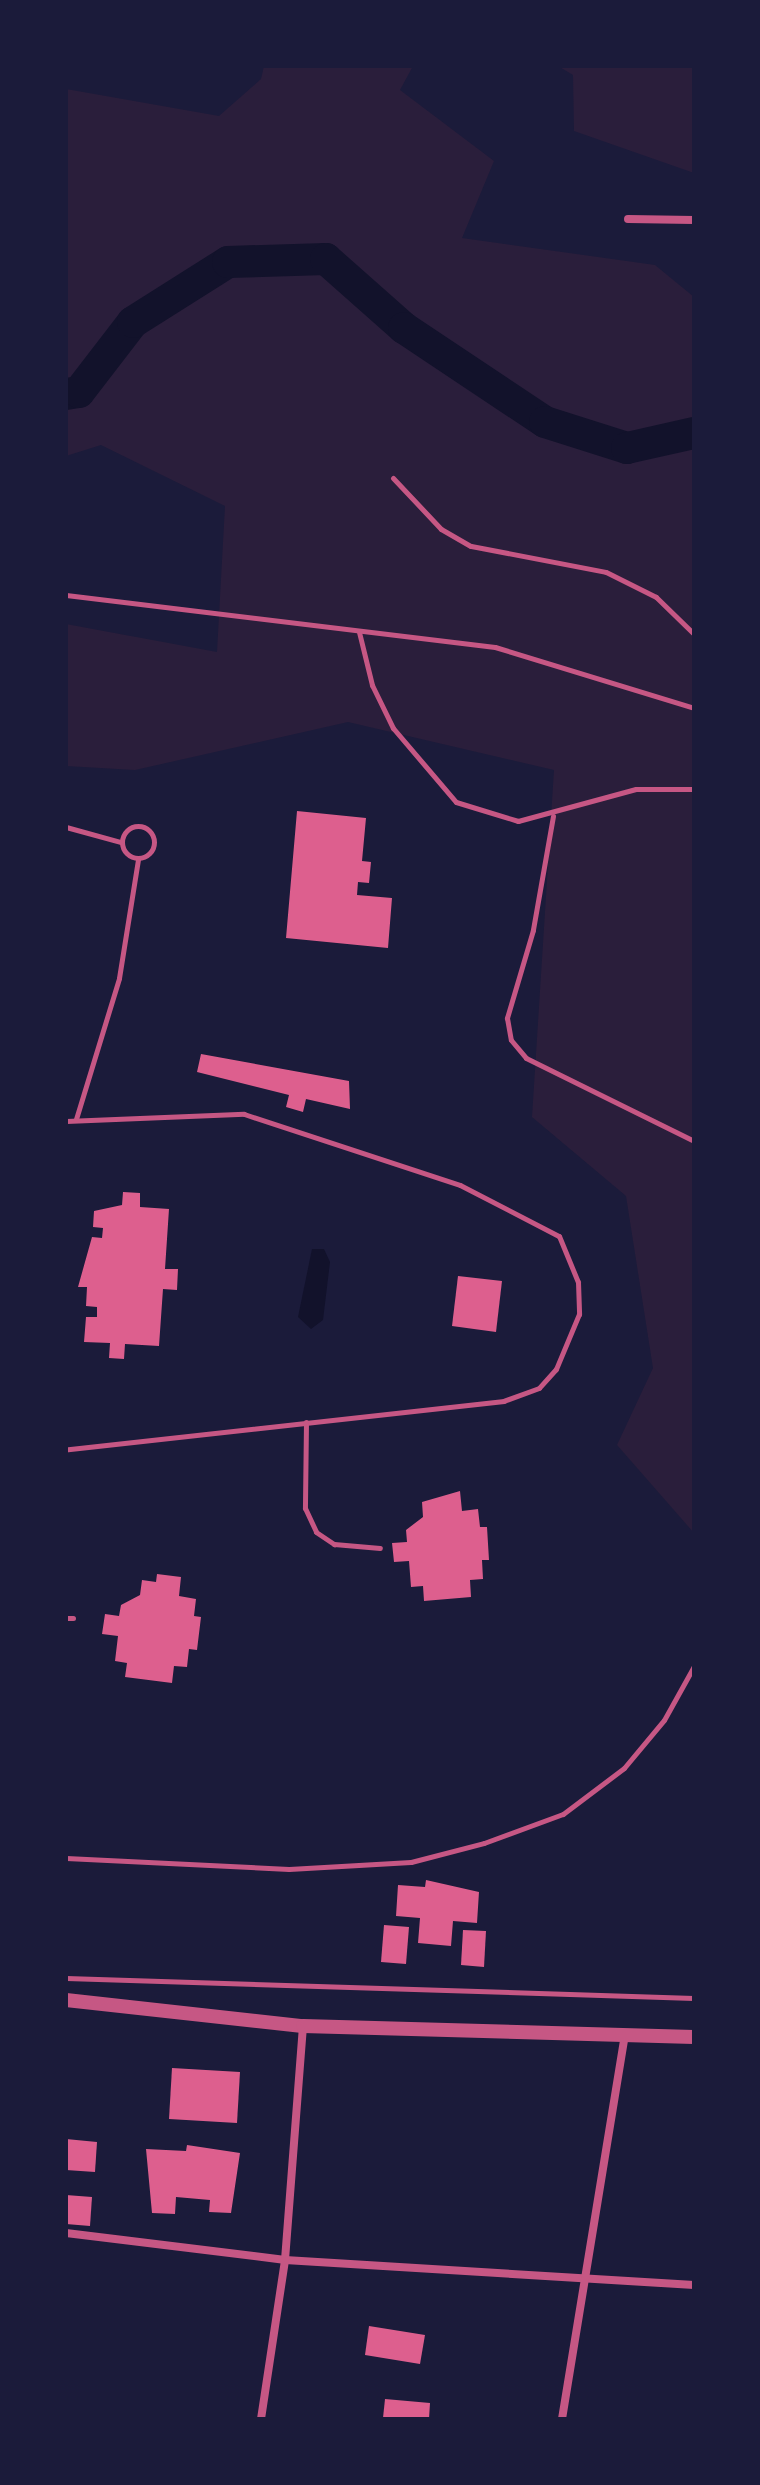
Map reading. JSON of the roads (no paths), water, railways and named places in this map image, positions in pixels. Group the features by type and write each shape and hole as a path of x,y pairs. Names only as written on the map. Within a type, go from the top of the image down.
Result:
{"street":[{"path":"628,219 694,220"},
{"path":"66,2000 303,2026 694,2037"},
{"path":"261,2419 285,2260 303,2026"},
{"path":"562,2419 625,2034"},
{"path":"66,2233 285,2260 588,2274 694,2285"}],"lane":[{"path":"393,478 441,529 471,546 606,572 656,597 694,634"},
{"path":"66,595 495,647 694,708"},
{"path":"359,632 372,685 393,728 456,802 518,821 553,816 636,789 694,789"},
{"path":"553,816 533,930 507,1018 511,1040 526,1058 694,1141"},
{"path":"121,842 132,826 151,832 151,852 138,859"},
{"path":"66,827 121,842 138,859"},
{"path":"76,1119 119,978 138,859"},
{"path":"66,1121 244,1114 447,1180 529,1214 559,1236 578,1282 579,1314 573,1339 539,1388 504,1401 66,1449"},
{"path":"306,1422 305,1508 316,1532 334,1544 380,1548"},
{"path":"66,1858 375,1866 484,1843 563,1814 624,1768 664,1720 694,1666"},
{"path":"66,1978 694,1998"}],"waterway":[{"path":"66,394 79,392 133,322 228,262 326,259 404,328 545,422 627,448 694,433"}]}
